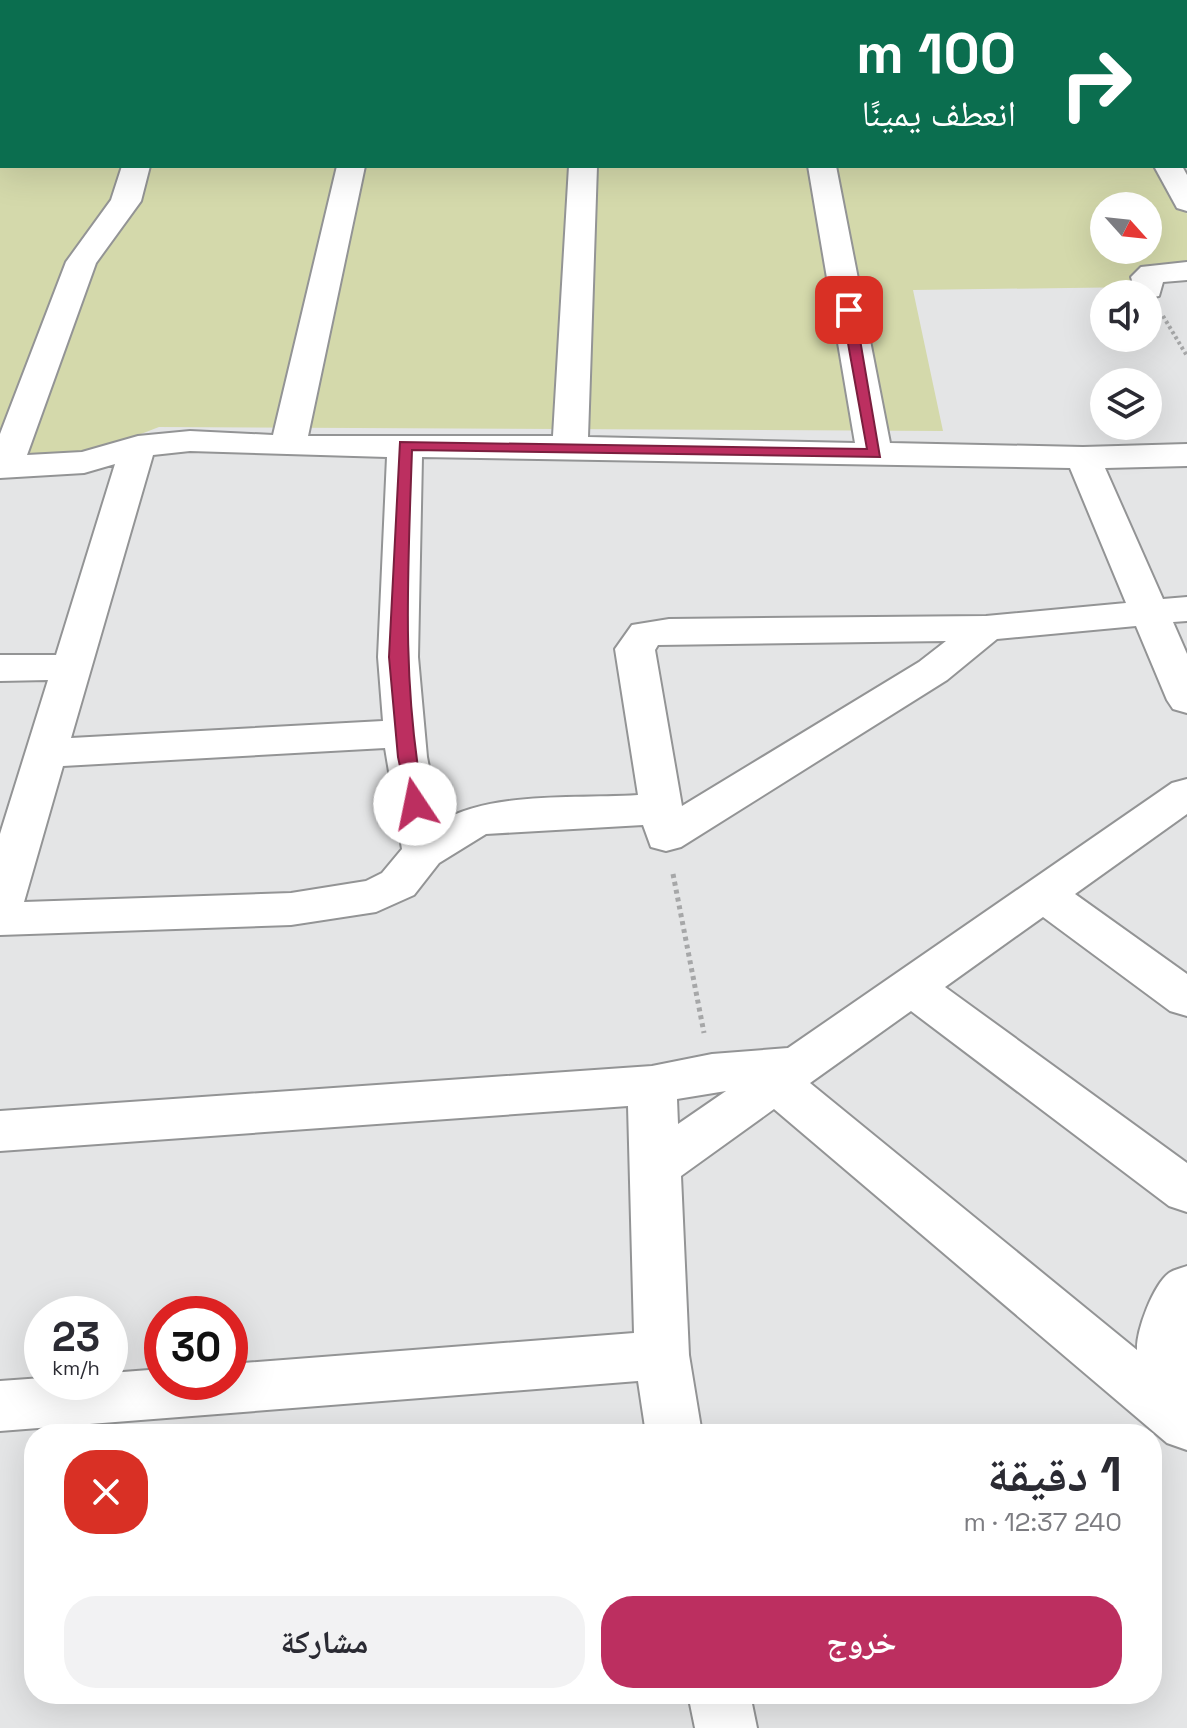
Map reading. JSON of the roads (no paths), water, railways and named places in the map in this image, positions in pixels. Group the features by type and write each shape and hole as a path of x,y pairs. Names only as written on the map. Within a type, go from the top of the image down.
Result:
{"street":[{"path":"135,168 126,201 81,262 2,467 84,462 138,446 190,441 288,446 570,447 1083,458 1187,455"},
{"path":"288,446 351,168"},
{"path":"570,447 583,168"},
{"path":"822,168 875,454"},
{"path":"1169,168 1187,202"},
{"path":"1147,280 1152,274 1187,271"},
{"path":"405,445 398,657 404,733 424,852"},
{"path":"0,906 138,446"},
{"path":"1083,458 1187,700"},
{"path":"663,822 635,649 646,634 669,631 986,628 1187,609"},
{"path":"0,919 291,909 376,896 398,884 424,852 473,822 491,818 663,822 933,671 986,628"},
{"path":"0,668 73,667"},
{"path":"46,753 404,733"},
{"path":"653,1168 1044,895 1177,813"},
{"path":"1044,895 1187,998"},
{"path":"912,987 1187,1191"},
{"path":"0,1131 652,1085 712,1073 788,1074 1187,1425 1162,1352 1163,1328 1187,1289"},
{"path":"652,1085 662,1355 672,1424"},
{"path":"0,1406 662,1355"},
{"path":"721,1704 726,1728"}]}
